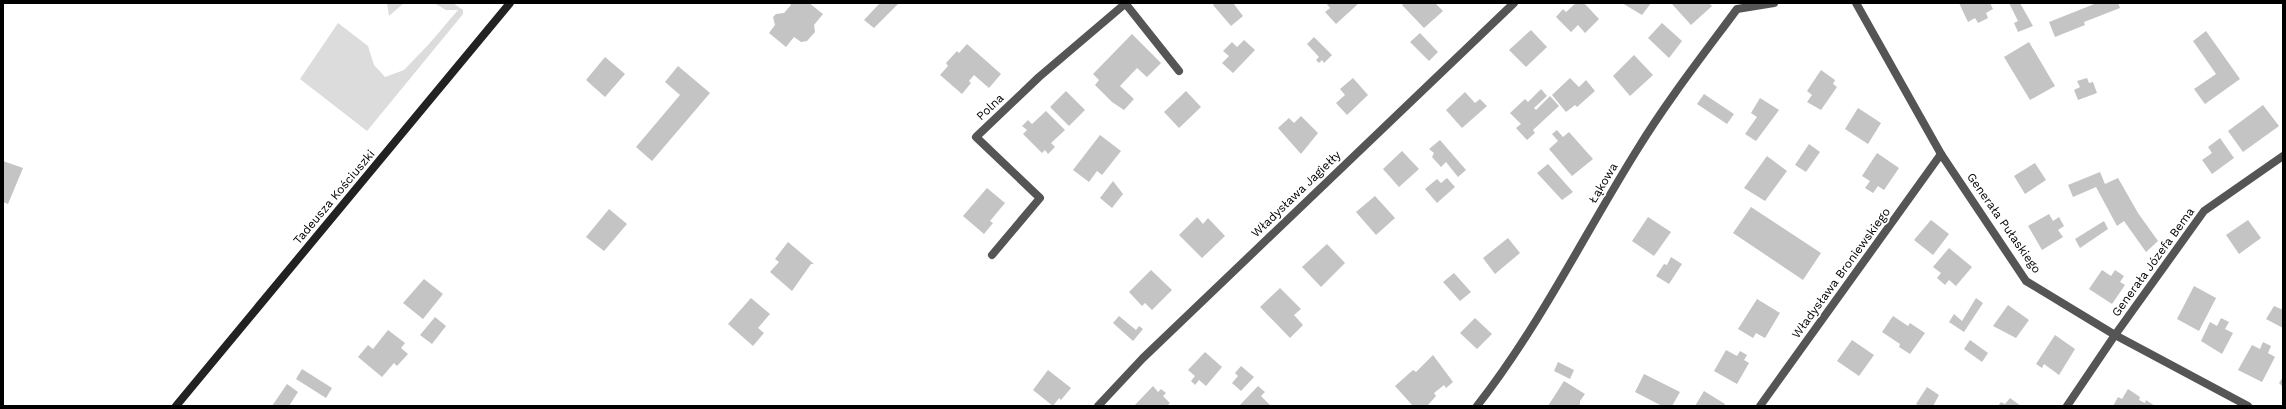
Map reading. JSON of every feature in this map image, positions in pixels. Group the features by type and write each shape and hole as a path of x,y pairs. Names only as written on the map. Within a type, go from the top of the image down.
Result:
{"main road":[{"name":"Tadeusza Kościuszki","path":"176,406 510,3"}],"street":[{"name":"Polna","path":"992,255 1040,198 976,137 1039,78 1125,3 1179,71"},
{"name":"Władysława Jagiełły","path":"1098,406 1143,358 1514,3"},
{"name":"Łąkowa","path":"1477,406 1508,365 1638,148 1737,9 1774,3"},
{"name":"Generała Pułaskiego","path":"1856,3 1942,154 2026,281 2115,335 2248,406"},
{"name":"Władysława Broniewskiego","path":"1760,406 1942,154"},
{"name":"Generała Józefa Bema","path":"2067,406 2115,335 2204,211 2283,156"}],"shaded area":[{"path":"387,3 404,3 389,16"},
{"path":"434,3 453,3 463,10 463,14 367,131 300,79 338,23 368,46 374,65 385,77 404,70 458,10 446,10"}],"building":[{"path":"789,3 809,3 823,14 814,25 815,32 807,41 801,42 794,37 786,47 769,33 775,25 773,17 776,14 784,13 791,5"},
{"path":"880,3 899,3 874,28 864,20"},
{"path":"1215,3 1233,3 1243,16 1231,26 1213,5"},
{"path":"1326,3 1359,3 1336,24 1325,12 1330,8"},
{"path":"1404,3 1435,3 1443,11 1424,28 1402,5"},
{"path":"1576,3 1584,3 1599,19 1585,33 1578,25 1571,32 1556,17 1563,9 1566,12"},
{"path":"1622,3 1651,3 1642,15"},
{"path":"1709,3 1712,6 1691,25 1672,4"},
{"path":"1959,3 1990,3 1993,9 1986,13 1988,18 1978,23 1975,18 1968,22"},
{"path":"2009,3 2020,3 2033,26 2018,32 2014,23 2018,21"},
{"path":"2097,3 2118,3 2120,8 2084,22 2085,25 2055,37 2049,22"},
{"path":"1662,23 1682,41 1669,58 1648,38"},
{"path":"1531,30 1547,47 1526,67 1509,50"},
{"path":"2206,31 2240,79 2205,104 2194,89 2216,74 2193,41"},
{"path":"1420,33 1438,52 1429,61 1410,42"},
{"path":"1132,34 1161,63 1147,77 1137,68 1120,86 1134,99 1124,110 1112,102 1095,85 1099,80 1093,74"},
{"path":"1314,37 1332,55 1324,63 1322,60 1319,63 1316,60 1319,57 1307,44"},
{"path":"1244,40 1255,50 1233,73 1222,63 1229,56 1223,51 1232,42 1237,47"},
{"path":"2029,42 2055,86 2030,100 2004,57"},
{"path":"967,44 1001,74 989,88 974,75 969,81 971,83 962,94 940,75 948,66 946,63 957,51 959,53"},
{"path":"1634,55 1653,75 1630,96 1613,76"},
{"path":"605,57 625,74 605,97 586,80"},
{"path":"678,66 710,93 652,161 636,147 680,95 665,82"},
{"path":"1821,70 1835,80 1833,84 1837,87 1821,110 1807,102 1812,95 1807,91"},
{"path":"1353,78 1368,95 1347,115 1336,103 1345,95 1340,89"},
{"path":"1570,78 1579,87 1586,80 1595,91 1577,107 1575,105 1566,112 1552,95"},
{"path":"2087,78 2089,83 2093,82 2097,93 2078,100 2074,90 2080,87 2077,81"},
{"path":"1541,89 1547,96 1534,108 1536,110 1550,96 1559,106 1533,130 1535,133 1527,140 1516,128 1521,124 1510,113 1525,99 1528,102"},
{"path":"1066,91 1085,110 1069,126 1050,107"},
{"path":"1186,91 1201,107 1179,128 1164,112"},
{"path":"1465,92 1475,103 1480,99 1487,106 1462,128 1446,110"},
{"path":"1704,94 1734,114 1727,124 1697,104"},
{"path":"1760,98 1779,110 1756,141 1745,134 1757,117 1751,113"},
{"path":"2263,105 2279,126 2243,152 2228,131"},
{"path":"1858,108 1881,123 1868,144 1845,129"},
{"path":"1046,111 1065,130 1051,143 1055,147 1048,154 1045,150 1042,153 1023,134 1027,130 1022,126 1028,120 1032,124"},
{"path":"1301,116 1318,133 1301,154 1278,128 1289,118 1294,123"},
{"path":"1557,130 1563,137 1569,132 1593,159 1572,176 1549,149 1558,141 1552,134"},
{"path":"1100,135 1121,151 1102,175 1097,171 1089,182 1073,170"},
{"path":"2220,138 2234,158 2212,174 2202,160 2212,153 2208,147"},
{"path":"1440,140 1466,170 1458,177 1446,162 1441,167 1432,157 1434,153 1429,149"},
{"path":"1809,144 1820,152 1806,172 1795,165"},
{"path":"1402,151 1419,169 1399,187 1383,169"},
{"path":"1877,153 1899,168 1884,190 1878,186 1873,193 1865,188 1870,181 1862,176"},
{"path":"1767,156 1787,171 1765,201 1744,188"},
{"path":"3,161 23,168 8,204 3,202"},
{"path":"2035,163 2046,180 2025,194 2014,176"},
{"path":"1548,164 1573,192 1562,200 1537,173"},
{"path":"2100,172 2105,184 2118,178 2138,213 2158,241 2146,252 2124,221 2117,226 2096,187 2073,197 2068,185"},
{"path":"1447,178 1455,187 1437,203 1425,189 1437,179 1441,183"},
{"path":"1113,181 1123,194 1112,208 1100,198"},
{"path":"987,188 1005,203 990,221 993,223 984,234 963,216"},
{"path":"1375,196 1395,218 1376,235 1356,212"},
{"path":"1751,207 1821,253 1803,280 1733,233"},
{"path":"609,209 627,224 604,251 586,237"},
{"path":"2049,214 2053,221 2059,217 2064,226 2058,230 2063,237 2042,250 2028,226"},
{"path":"1197,217 1203,224 1208,218 1225,236 1202,258 1179,235"},
{"path":"1648,217 1671,232 1654,256 1632,241"},
{"path":"1931,220 1949,234 1933,255 1914,240"},
{"path":"2248,220 2261,238 2239,254 2226,235"},
{"path":"2104,221 2108,229 2080,248 2075,239"},
{"path":"1508,238 1520,253 1495,274 1483,258"},
{"path":"788,242 814,264 811,264 792,291 770,272 779,262 775,259"},
{"path":"1327,244 1345,263 1321,287 1302,267"},
{"path":"1949,248 1972,267 1956,286 1949,280 1945,285 1937,278 1941,273 1933,267"},
{"path":"1671,257 1682,264 1669,284 1656,276 1664,264 1667,265"},
{"path":"1151,270 1172,290 1152,310 1145,303 1142,306 1129,292"},
{"path":"2102,270 2111,276 2115,270 2124,276 2120,282 2125,285 2112,304 2089,289"},
{"path":"1454,273 1471,292 1460,301 1443,282"},
{"path":"424,279 443,294 423,319 403,303"},
{"path":"2194,286 2216,298 2199,331 2177,319"},
{"path":"1280,288 1301,309 1294,315 1303,325 1290,338 1260,307"},
{"path":"751,298 770,314 758,328 764,333 753,346 728,324"},
{"path":"1976,298 1983,303 1964,332 1949,322 1954,314 1962,321"},
{"path":"1757,299 1780,313 1765,338 1756,333 1753,338 1738,329"},
{"path":"2008,305 2029,320 2016,338 1993,326"},
{"path":"2274,306 2283,310 2283,328 2266,319"},
{"path":"1119,316 1136,330 1139,326 1143,329 1133,341 1113,323"},
{"path":"1893,316 1908,326 1910,323 1925,333 1910,354 1899,347 1900,344 1882,332"},
{"path":"435,317 446,326 432,344 420,335"},
{"path":"1475,318 1492,334 1477,349 1460,333"},
{"path":"2221,318 2229,322 2225,329 2233,333 2222,354 2201,341 2210,322 2217,326"},
{"path":"388,330 405,343 401,348 408,354 397,366 394,363 382,377 358,357 368,345 373,349"},
{"path":"2055,335 2075,349 2059,375 2044,364 2042,368 2036,364"},
{"path":"1852,340 1874,355 1859,376 1837,361"},
{"path":"1970,340 1988,353 1982,362 1964,349"},
{"path":"2263,342 2271,346 2268,353 2275,357 2262,382 2238,370 2252,345 2260,349"},
{"path":"1726,350 1737,356 1740,351 1747,355 1744,360 1749,363 1737,384 1714,371"},
{"path":"1205,352 1222,367 1206,386 1199,380 1195,385 1191,381 1195,376 1188,370"},
{"path":"1433,355 1453,382 1446,388 1444,385 1434,393 1436,396 1427,406 1413,406 1395,386 1413,370 1416,372"},
{"path":"1558,362 1574,370 1570,379 1554,371"},
{"path":"1241,366 1254,377 1241,391 1232,383 1238,376 1235,373"},
{"path":"302,369 332,388 326,398 296,379"},
{"path":"1048,370 1071,388 1061,400 1059,398 1053,406 1033,390"},
{"path":"1644,374 1680,392 1672,406 1662,406 1635,392"},
{"path":"2283,377 2283,387 2279,383"},
{"path":"1564,381 1585,394 1580,401 1580,406 1548,406"},
{"path":"287,384 298,392 289,406 272,406"},
{"path":"1153,386 1158,392 1161,389 1166,393 1163,396 1170,403 1167,406 1134,406"},
{"path":"1258,386 1265,392 1261,396 1271,406 1240,405"},
{"path":"1927,387 1939,395 1933,406 1920,406 1916,404"},
{"path":"2128,389 2140,397 2139,400 2145,403 2146,400 2155,406 2113,406 2118,397 2122,399"},
{"path":"1704,391 1725,404 1724,406 1695,406"},
{"path":"2010,398 2021,406 1998,406 2001,402 2005,404"}]}
